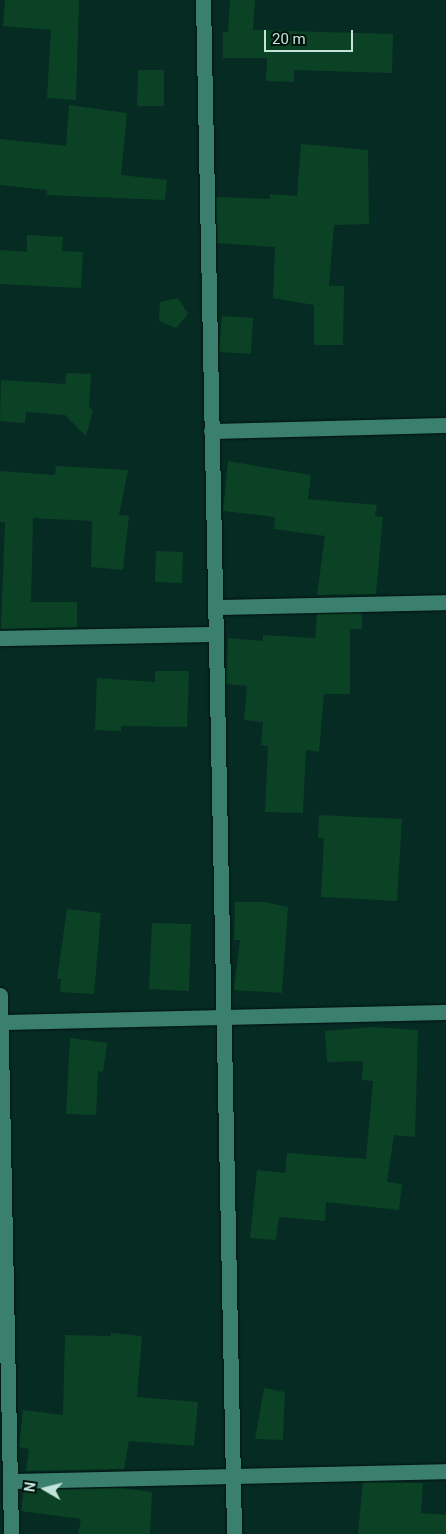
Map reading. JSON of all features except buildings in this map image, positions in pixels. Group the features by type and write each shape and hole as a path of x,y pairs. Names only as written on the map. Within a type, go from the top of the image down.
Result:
{"street":[{"path":"203,0 234,1534"},
{"path":"211,431 446,425"},
{"path":"215,607 446,602"},
{"path":"0,638 216,634"},
{"path":"0,995 5,1433 10,1480 11,1534"},
{"path":"0,1022 446,1012"},
{"path":"10,1480 446,1471"}]}
